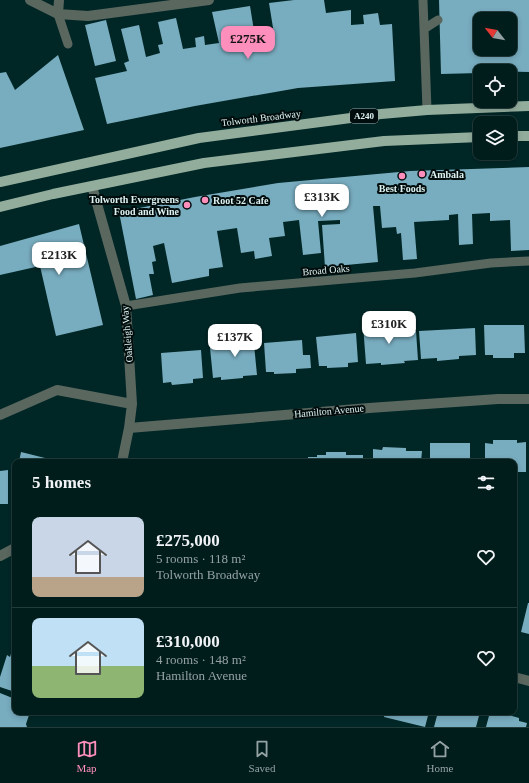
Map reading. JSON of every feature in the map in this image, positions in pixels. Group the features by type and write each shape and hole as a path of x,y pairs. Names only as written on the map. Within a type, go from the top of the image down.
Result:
{"main road":[{"name":"Tolworth Broadway","path":"0,182 199,138 381,114 427,110 529,106"},
{"path":"517,136 529,136"},
{"path":"0,208 92,186 204,163 384,141 473,137"}],"street":[{"path":"30,0 58,14 88,16 209,0"},
{"path":"58,0 58,14"},
{"name":"Oakleigh Way","path":"92,186 126,306 132,404 123,459"},
{"path":"0,415 57,390 132,404"},
{"name":"Hamilton Avenue","path":"129,428 369,408 529,398"},
{"path":"0,556 12,550"},
{"path":"517,678 529,681"}],"lane":[{"path":"423,1 427,110"},
{"path":"58,14 68,44"},
{"path":"424,29 438,20"},
{"name":"Broad Oaks","path":"126,306 240,288 415,273 491,263 529,261"}],"building":[{"path":"294,0 324,0 326,13 351,10 351,25 364,24 363,15 378,13 380,25 392,24 395,81 298,88 195,106 107,124 95,78 127,71 124,63 129,61 121,29 139,25 146,57 160,53 158,45 163,44 158,22 176,18 183,49 196,47 195,38 204,36 205,45 219,43 212,12 250,6 255,37 274,34 269,3"},
{"path":"439,0 529,0 529,72 517,72 517,64 473,64 473,73 441,74"},
{"path":"106,20 116,61 95,66 85,25"},
{"path":"58,55 84,130 0,148 0,73 6,72 15,90"},
{"path":"529,167 529,250 511,251 510,220 490,221 490,213 472,214 473,244 459,245 458,214 449,215 449,220 414,222 417,259 403,260 401,233 397,234 396,227 382,228 380,206 373,206 378,262 325,267 322,225 340,224 340,220 318,221 321,253 303,255 299,220 283,222 285,236 269,238 272,256 255,259 254,251 241,253 237,228 217,231 223,267 209,269 209,276 172,283 164,243 153,246 156,261 152,262 154,274 149,274 153,295 136,299 119,212 278,183 410,171"},
{"path":"79,224 103,325 56,336 40,266 0,275 0,246"},
{"path":"389,324 390,333 416,331 418,360 404,361 405,363 381,365 381,363 366,364 363,325"},
{"path":"484,325 524,325 525,353 514,353 514,358 493,358 493,355 485,355"},
{"path":"475,328 476,355 459,356 459,359 437,361 437,358 421,359 419,331"},
{"path":"356,333 358,362 348,363 348,367 327,368 327,366 319,366 316,337"},
{"path":"253,334 257,375 221,380 221,377 213,378 210,348 228,346 227,336"},
{"path":"302,340 303,355 310,355 311,368 296,369 296,373 274,374 274,372 266,372 264,343"},
{"path":"201,350 203,378 193,379 193,383 172,385 171,382 163,383 161,353"},
{"path":"493,440 517,440 517,443 526,442 526,472 517,472 517,459 485,459 485,443 493,444"},
{"path":"430,443 470,443 470,459 430,459"},
{"path":"383,447 406,448 406,451 422,451 421,459 373,459 373,449 382,450"},
{"path":"21,452 49,459 20,459"},
{"path":"326,452 346,452 346,455 363,455 363,459 308,459 308,457 317,457 317,455 326,455"},
{"path":"8,470 8,504 0,504 0,471"},
{"path":"529,603 529,634 521,632"},
{"path":"12,650 12,691 0,687 0,677 7,655 10,657"},
{"path":"0,693 12,698 12,715 29,715 26,724 27,727 0,727"},
{"path":"384,715 428,715 425,727 384,717"},
{"path":"437,715 479,715 476,727 434,727"},
{"path":"489,715 508,715 519,718 519,721 527,723 526,727 486,727"}],"place":[{"name":"Ambala","path":"422,174"},
{"name":"Best Foods","path":"402,176"},
{"name":"Root 52 Cafe","path":"205,200"},
{"name":"Tolworth Evergreens Food and Wine","path":"187,205"}]}
